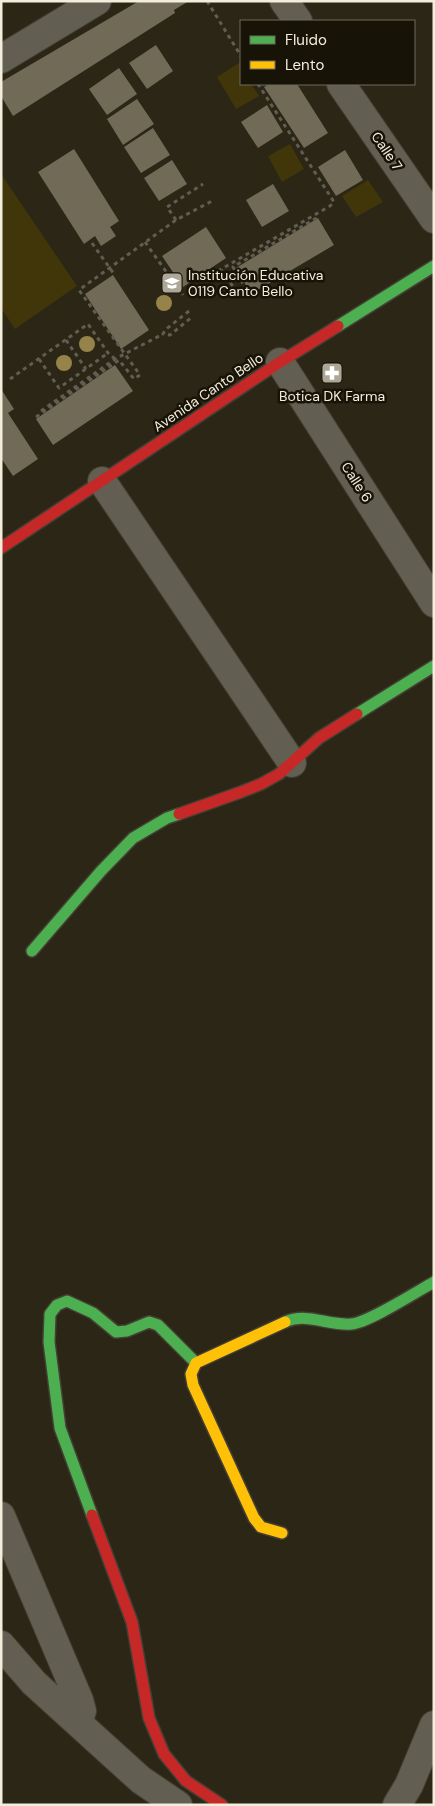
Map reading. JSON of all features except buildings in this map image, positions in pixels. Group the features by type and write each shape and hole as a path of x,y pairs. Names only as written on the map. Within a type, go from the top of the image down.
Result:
{"street":[{"path":"1,60 97,1"},
{"path":"284,1 297,20"},
{"name":"Calle 7","path":"342,85 434,219"},
{"name":"Avenida Canto Bello","path":"2,545 102,481 280,362 434,266"},
{"name":"Calle 6","path":"280,362 434,602"},
{"path":"102,481 292,763"},
{"path":"32,951 101,871 133,838 167,818 260,784 279,774 319,738 434,666"},
{"path":"282,1533 262,1527 254,1518 193,1385 191,1374 196,1363 290,1320 303,1317 319,1318 337,1326 360,1323 434,1282"},
{"path":"196,1363 158,1325 149,1322 127,1332 116,1332 93,1313 67,1301 57,1305 50,1314 49,1342 60,1428 132,1622 148,1718 164,1754 186,1780 222,1805"},
{"path":"1,1516 79,1700 82,1711 78,1721"},
{"path":"1,1645 34,1683 141,1780 178,1805"},
{"path":"397,1805 409,1785 434,1724"}],"path":[{"path":"207,1 240,54"},
{"path":"259,85 334,202 219,270 240,295 247,290 232,268 320,216"},
{"path":"176,220 168,207 203,184"},
{"path":"36,417 118,360 134,380 140,375 79,290 176,220 214,200"},
{"path":"145,242 183,295"},
{"path":"92,244 114,274"},
{"path":"42,411 115,359 163,334 165,330 189,311"},
{"path":"163,334 170,335 192,316"},
{"path":"10,380 88,324 108,353 115,359"},
{"path":"66,340 86,369"},
{"path":"39,359 59,388 108,353"}],"shaded area":[{"path":"239,63 240,85 252,85 259,96 236,109 217,77"},
{"path":"290,144 304,169 282,182 268,156"},
{"path":"1,174 77,286 15,329 1,308"},
{"path":"368,180 383,202 356,217 342,196"}],"traffic: fast":[{"path":"338,326 434,266"},
{"path":"357,714 434,666"},
{"path":"32,951 101,871 133,838 167,818 179,814"},
{"path":"285,1322 302,1318 343,1324 359,1322 380,1313 434,1282"},
{"path":"92,1515 60,1428 49,1342 50,1314 57,1305 67,1301 93,1313 116,1332 127,1331 149,1322 158,1325 196,1363"}],"traffic: slow":[{"path":"282,1533 261,1527 254,1518 193,1385 191,1374 196,1363 285,1322"}],"traffic: jam":[{"path":"1,548 280,362 338,326"},
{"path":"179,814 241,792 279,774 319,738 357,714"},
{"path":"92,1515 132,1622 149,1718 164,1754 186,1781 222,1805"}],"place":[{"name":"Institución Educativa 0119 Canto Bello","path":"172,283"},
{"name":"Botica DK Farma","path":"332,373"}]}
